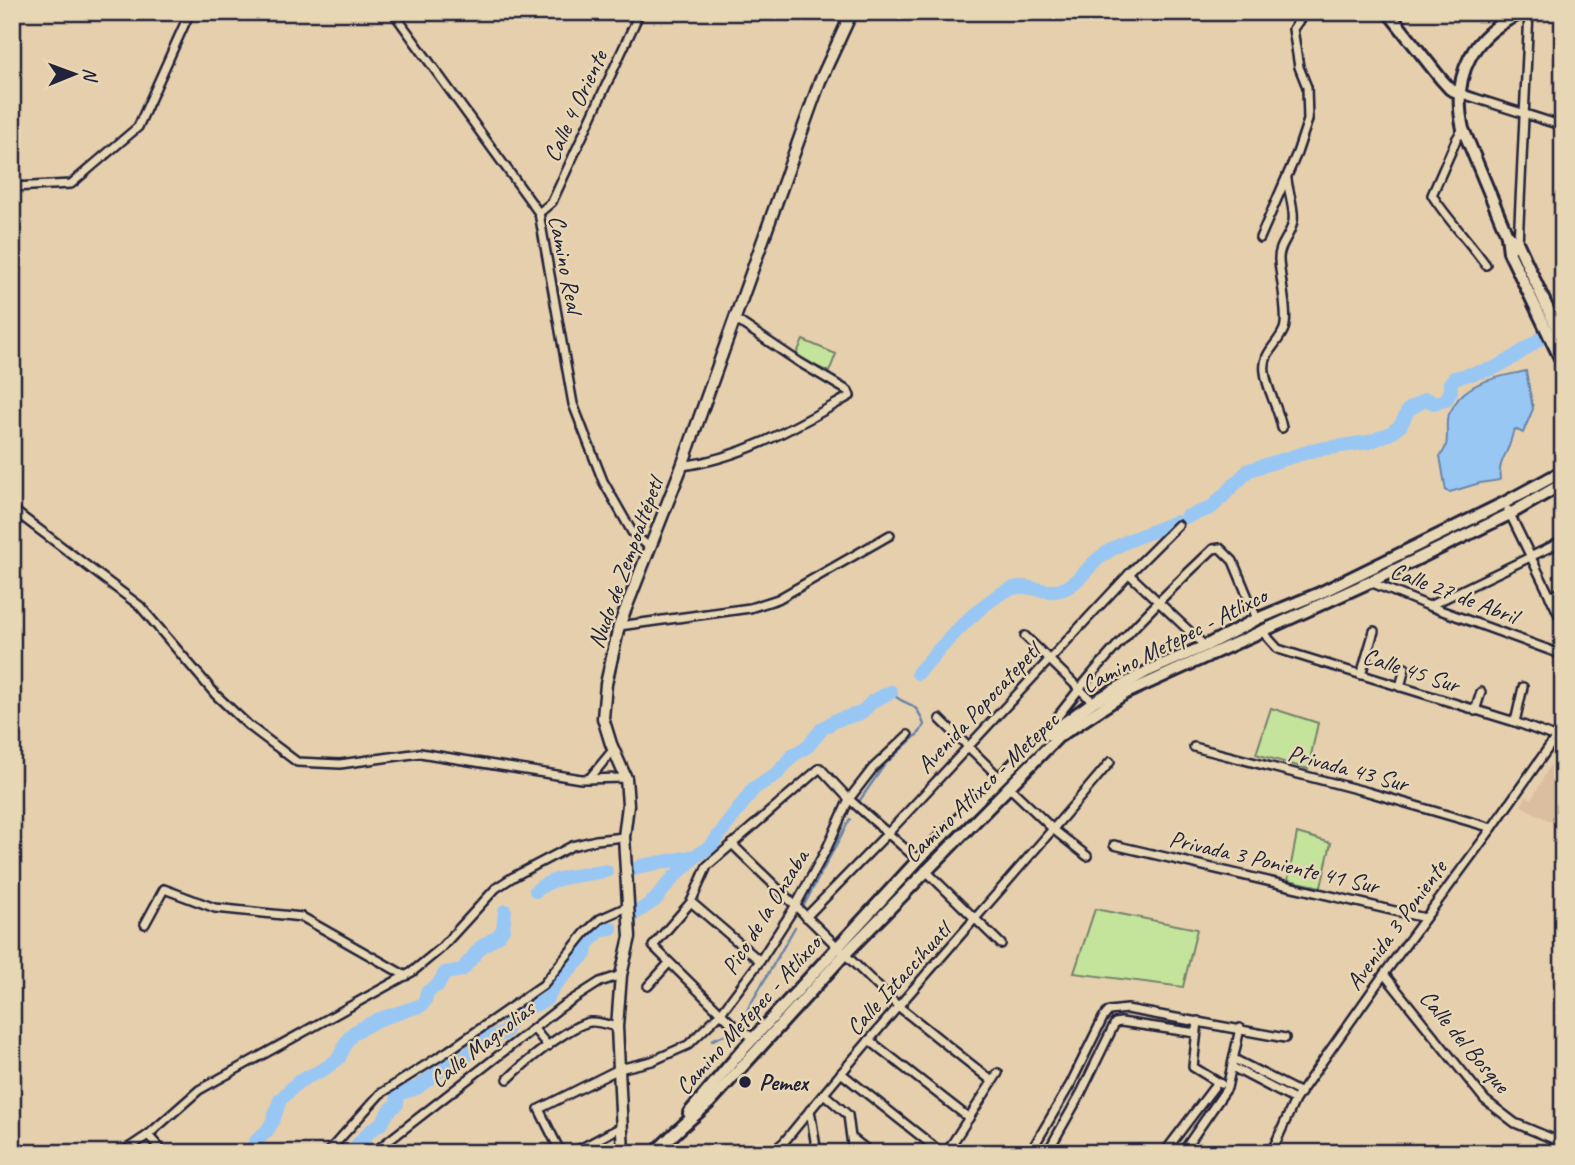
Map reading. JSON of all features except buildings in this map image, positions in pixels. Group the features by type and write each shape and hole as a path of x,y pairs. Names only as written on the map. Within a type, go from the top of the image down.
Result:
{"main road":[{"path":"1388,12 1441,79 1459,93"},
{"path":"1527,12 1502,18 1471,54 1461,76 1459,93 1462,129 1507,235 1559,345 1563,363"},
{"name":"Camino Metepec - Atlixco","path":"655,1153 841,950 918,860 1043,735 1049,734 1093,702 1146,672 1205,646 1256,616 1320,593 1426,541 1507,508 1561,478"},
{"name":"Camino Atlixco - Metepec","path":"841,950 1058,737 1094,712 1124,694 1431,553 1507,508"},
{"path":"1426,541 1431,553"}],"street":[{"path":"12,187 71,184 138,127 190,12"},
{"name":"Camino Real","path":"393,12 539,213 573,404 603,481 632,532 649,547"},
{"name":"Calle 4 Oriente","path":"539,213 552,202 640,12"},
{"name":"Nudo de Zempoaltépetl","path":"623,1153 617,1027 621,975 630,937 624,837 628,805 626,778 613,750 603,718 606,684 619,626 682,466 820,81 852,12"},
{"path":"1260,238 1287,179 1308,120 1307,87 1299,67 1293,29 1305,12"},
{"path":"1514,248 1525,114 1527,12"},
{"path":"1459,93 1563,126"},
{"path":"1462,129 1432,195 1445,216 1466,237 1486,265"},
{"path":"1282,428 1279,410 1264,371 1266,353 1283,330 1286,316 1279,256 1281,245 1288,237 1294,219 1287,179"},
{"path":"682,466 706,463 764,443 849,396 848,391 735,319"},
{"path":"1507,508 1563,623"},
{"path":"12,509 140,606 216,695 248,725 297,762 340,764 420,753 589,779 626,778"},
{"name":"Avenida Popocatepetl","path":"806,917 1178,525"},
{"path":"619,626 750,608 778,600 890,535"},
{"path":"1429,606 1563,541"},
{"path":"1043,735 1157,602 1213,549 1220,548 1233,561 1256,616"},
{"path":"1129,574 1205,646"},
{"name":"Calle 27 de Abril","path":"1370,582 1563,655"},
{"path":"1550,597 1563,591"},
{"name":"Calle 45 Sur","path":"1261,630 1278,649 1515,722 1555,737"},
{"path":"1362,675 1374,631"},
{"path":"1025,636 1093,702"},
{"path":"1399,687 1405,668"},
{"path":"1515,722 1523,687"},
{"path":"1475,711 1481,692"},
{"path":"940,719 999,777"},
{"name":"Avenida 3 Poniente","path":"1271,1153 1295,1100 1563,727"},
{"name":"Pico de la Onzaba","path":"561,1153 539,1109 619,1069 652,1061 688,1045 721,1013 760,961 796,905 827,848 849,799 873,768 908,734"},
{"name":"Privada 43 Sur","path":"1194,747 1368,792 1492,828"},
{"path":"589,779 613,750"},
{"name":"Calle Iztaccíhuatl","path":"771,1153 784,1142 1110,762"},
{"path":"757,1041 737,1028 653,946 691,902 708,866 820,768 849,799 918,860"},
{"path":"1007,786 1054,830 1087,856"},
{"path":"121,1153 148,1135 199,1090 406,976 440,949 496,888 513,877 572,846 624,837"},
{"path":"732,844 898,1006 992,1081"},
{"name":"Privada 3 Poniente 41 Sur","path":"1114,845 1424,918"},
{"path":"925,870 1002,944"},
{"path":"145,924 164,889 215,908 302,917 406,976"},
{"path":"691,902 760,961"},
{"path":"327,1153 380,1094 543,985 585,933 600,919 627,907"},
{"path":"648,986 669,962"},
{"name":"Calle del Bosque","path":"1384,974 1485,1100 1516,1124 1563,1143"},
{"name":"Calle Magnolias","path":"373,1153 561,1007 600,982 621,975"},
{"path":"1030,1153 1109,1011 1127,1009 1285,1038"},
{"path":"1198,1021 1193,1066 1227,1088"},
{"path":"509,1079 548,1046 582,1024 592,1022 617,1027"},
{"path":"1047,1153 1081,1093 1115,1023 1196,1033"},
{"path":"1182,1153 1227,1088 1240,1028"},
{"path":"534,1029 548,1046"},
{"path":"869,1040 969,1118"},
{"path":"1233,1063 1301,1093"},
{"path":"1233,1063 1295,1100"},
{"path":"841,1073 944,1153 998,1073"},
{"path":"1164,1153 1217,1083"},
{"path":"824,1094 848,1115 853,1153"},
{"path":"810,1110 817,1153"},
{"path":"572,1153 621,1127"},
{"path":"148,1135 164,1153"},
{"path":"851,1138 871,1153"}],"shaded area":[{"path":"1550,765 1563,772 1563,828 1521,806 1526,796 1532,799"}],"green space":[{"path":"803,340 836,354 829,372 795,357"},
{"path":"1271,708 1318,723 1308,769 1256,754"},
{"path":"1297,833 1331,843 1321,887 1288,880"},
{"path":"1095,909 1197,929 1183,987 1074,973"}],"water":[{"path":"1526,371 1533,409 1523,433 1515,429 1514,431 1501,466 1500,480 1446,491 1440,456 1447,439 1448,416 1454,405 1468,390 1477,385"}],"waterway":[{"path":"1186,517 1211,508 1249,470 1314,450 1369,442 1391,433 1401,425 1408,410 1426,399 1434,403 1446,400 1454,378 1492,369 1508,361 1563,323"},
{"path":"918,673 965,622 1007,590 1019,587 1048,591 1066,588 1107,552 1175,522"},
{"path":"860,800 885,764 920,732 924,725 917,710 891,692"},
{"path":"630,871 641,866 696,856 712,845 754,788 778,773 792,756 808,746 822,729 834,721 861,713 873,701 891,692"},
{"path":"804,905 850,819"},
{"path":"633,915 655,900 695,857"},
{"path":"536,891 559,879 606,871"},
{"path":"250,1153 273,1121 280,1100 298,1082 339,1058 353,1033 377,1020 422,1005 427,993 438,985 445,973 462,970 481,947 498,936 503,929 505,911"},
{"path":"737,1023 742,1019 795,927"},
{"path":"350,1153 370,1131 382,1123 388,1112 397,1104 398,1094 417,1088 438,1072 467,1056 481,1040 505,1033 509,1023 524,1010 546,1000 555,985 585,954 587,943 600,931 611,928"},
{"path":"712,1040 729,1033 733,1028"}],"place":[{"name":"Pemex","path":"745,1082"}]}
